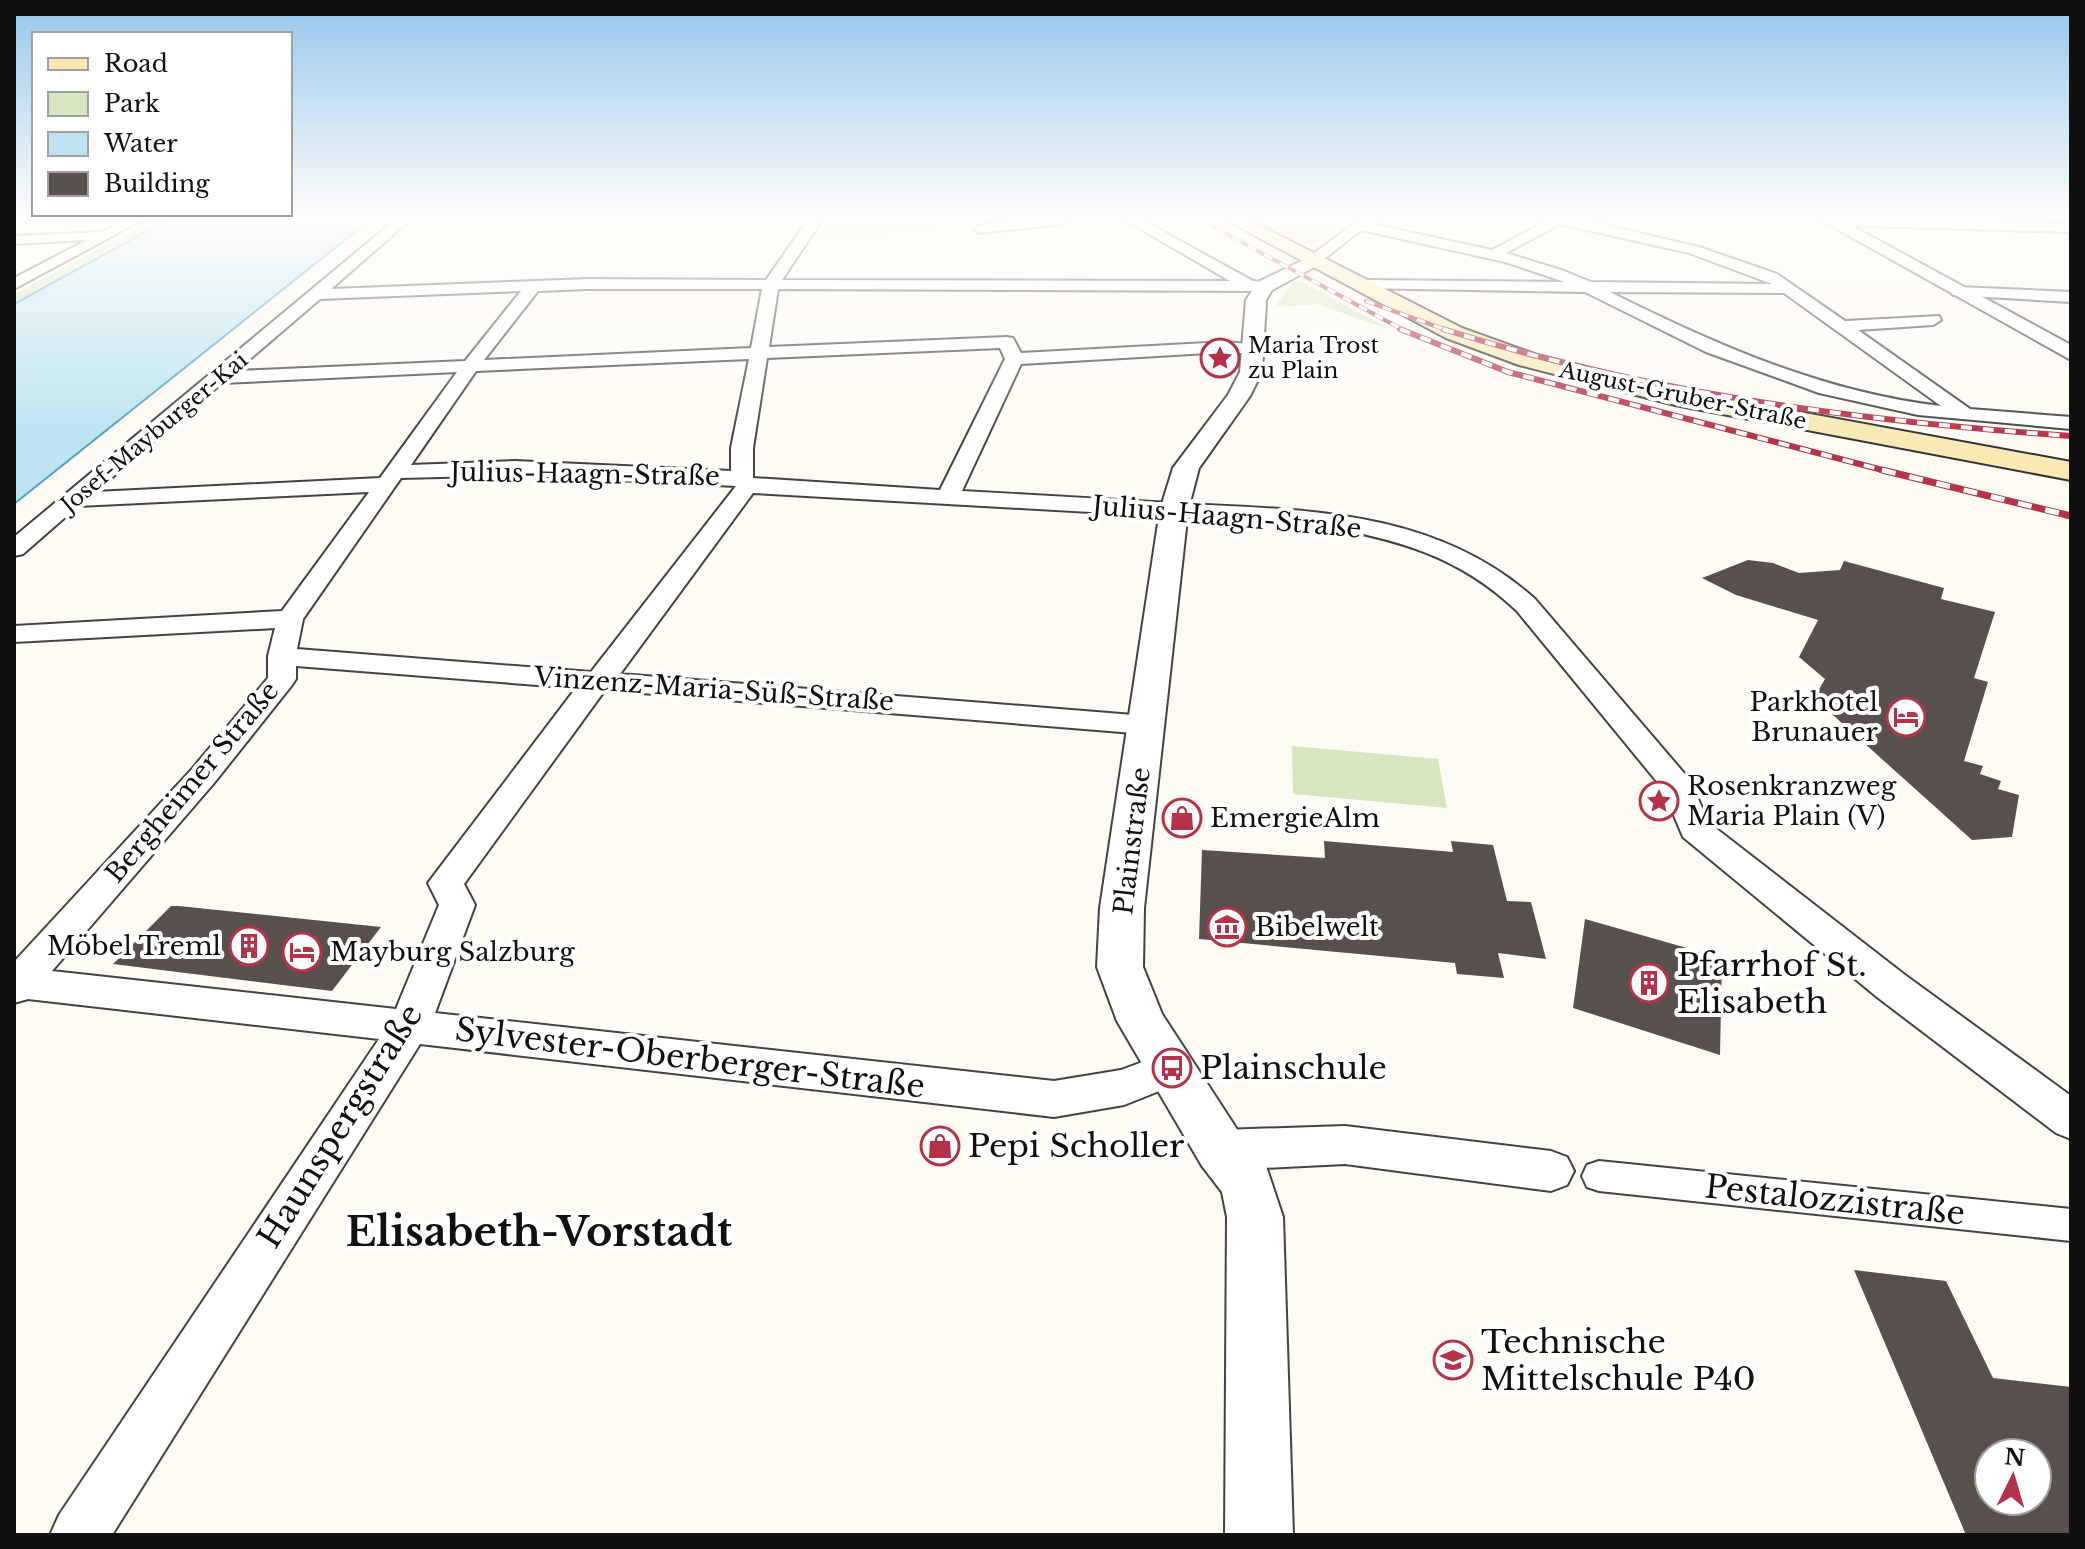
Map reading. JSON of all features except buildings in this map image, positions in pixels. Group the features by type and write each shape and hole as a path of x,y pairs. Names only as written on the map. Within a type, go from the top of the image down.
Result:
{"main road":[{"name":"August-Gruber-Straße","path":"1376,292 1454,333 1599,380 2071,471"}],"street":[{"path":"320,294 366,292"},
{"name":"Bergheimer Straße","path":"15,984 203,776 282,679 282,656 290,619 471,365 528,292"},
{"path":"744,482 742,448 769,292"},
{"name":"Plainstraße","path":"1259,1535 1255,1217 1247,1183 1221,1150 1141,1021 1120,967 1123,886 1174,510 1186,468 1239,396 1251,372 1256,300 1263,292"},
{"path":"1597,292 1711,348 1775,372 1872,401 1965,414 2071,423"},
{"path":"1791,292 1965,414"},
{"path":"1960,292 2071,354"},
{"path":"1965,292 2071,297"},
{"name":"Josef-Mayburger-Kai","path":"14,549 63,500 221,377 320,294"},
{"path":"1841,326 1933,320"},
{"path":"221,377 1007,342 1014,359 948,497"},
{"path":"1014,359 1225,347 1255,349"},
{"name":"Julius-Haagn-Straße","path":"63,500 515,468 1306,517 1354,524 1428,543 1500,581 1526,605 1678,786 1695,829 1891,986 2071,1120"},
{"name":"Haunspergstraße","path":"79,1535 410,1025 457,905 446,883 744,482"},
{"path":"14,634 290,619"},
{"name":"Vinzenz-Maria-Süß-Straße","path":"282,656 1146,725"},
{"name":"Sylvester-Oberberger-Straße","path":"15,984 410,1025 1054,1099 1124,1087 1172,1068"},
{"path":"1221,1150 1345,1145 1551,1171"},
{"name":"Pestalozzistraße","path":"1599,1176 2071,1225"}],"green space":[{"path":"17,292 35,292 14,304 14,294"},
{"path":"1286,292 1322,292 1391,330 1317,304 1275,307"},
{"path":"1292,746 1438,759 1447,808 1293,794"}],"water":[{"path":"35,292 279,292 14,504 14,304"}],"railway":[{"path":"1334,292 1405,331"},
{"path":"1366,301 1445,330"},
{"path":"1400,329 1405,331"},
{"path":"1445,330 1597,371 1754,401 1912,422 2071,436"},
{"path":"1405,331 1508,372 1887,471"},
{"path":"1882,470 1887,471"},
{"path":"1887,471 2071,516"}],"place":[{"name":"Maria Trost zu Plain","path":"1220,358"},
{"name":"Parkhotel Brunauer","path":"1906,717"},
{"name":"Rosenkranzweg Maria Plain (V)","path":"1659,801"},
{"name":"EmergieAlm","path":"1182,818"},
{"name":"Bibelwelt","path":"1227,927"},
{"name":"Möbel Treml","path":"249,946"},
{"name":"Mayburg Salzburg","path":"302,952"},
{"name":"Pfarrhof St. Elisabeth","path":"1649,983"},
{"name":"Plainschule","path":"1172,1068"},
{"name":"Pepi Scholler","path":"940,1146"},
{"name":"Technische Mittelschule P40","path":"1453,1360"}],"district":[{"name":"Elisabeth-Vorstadt","path":"539,1232"}]}
